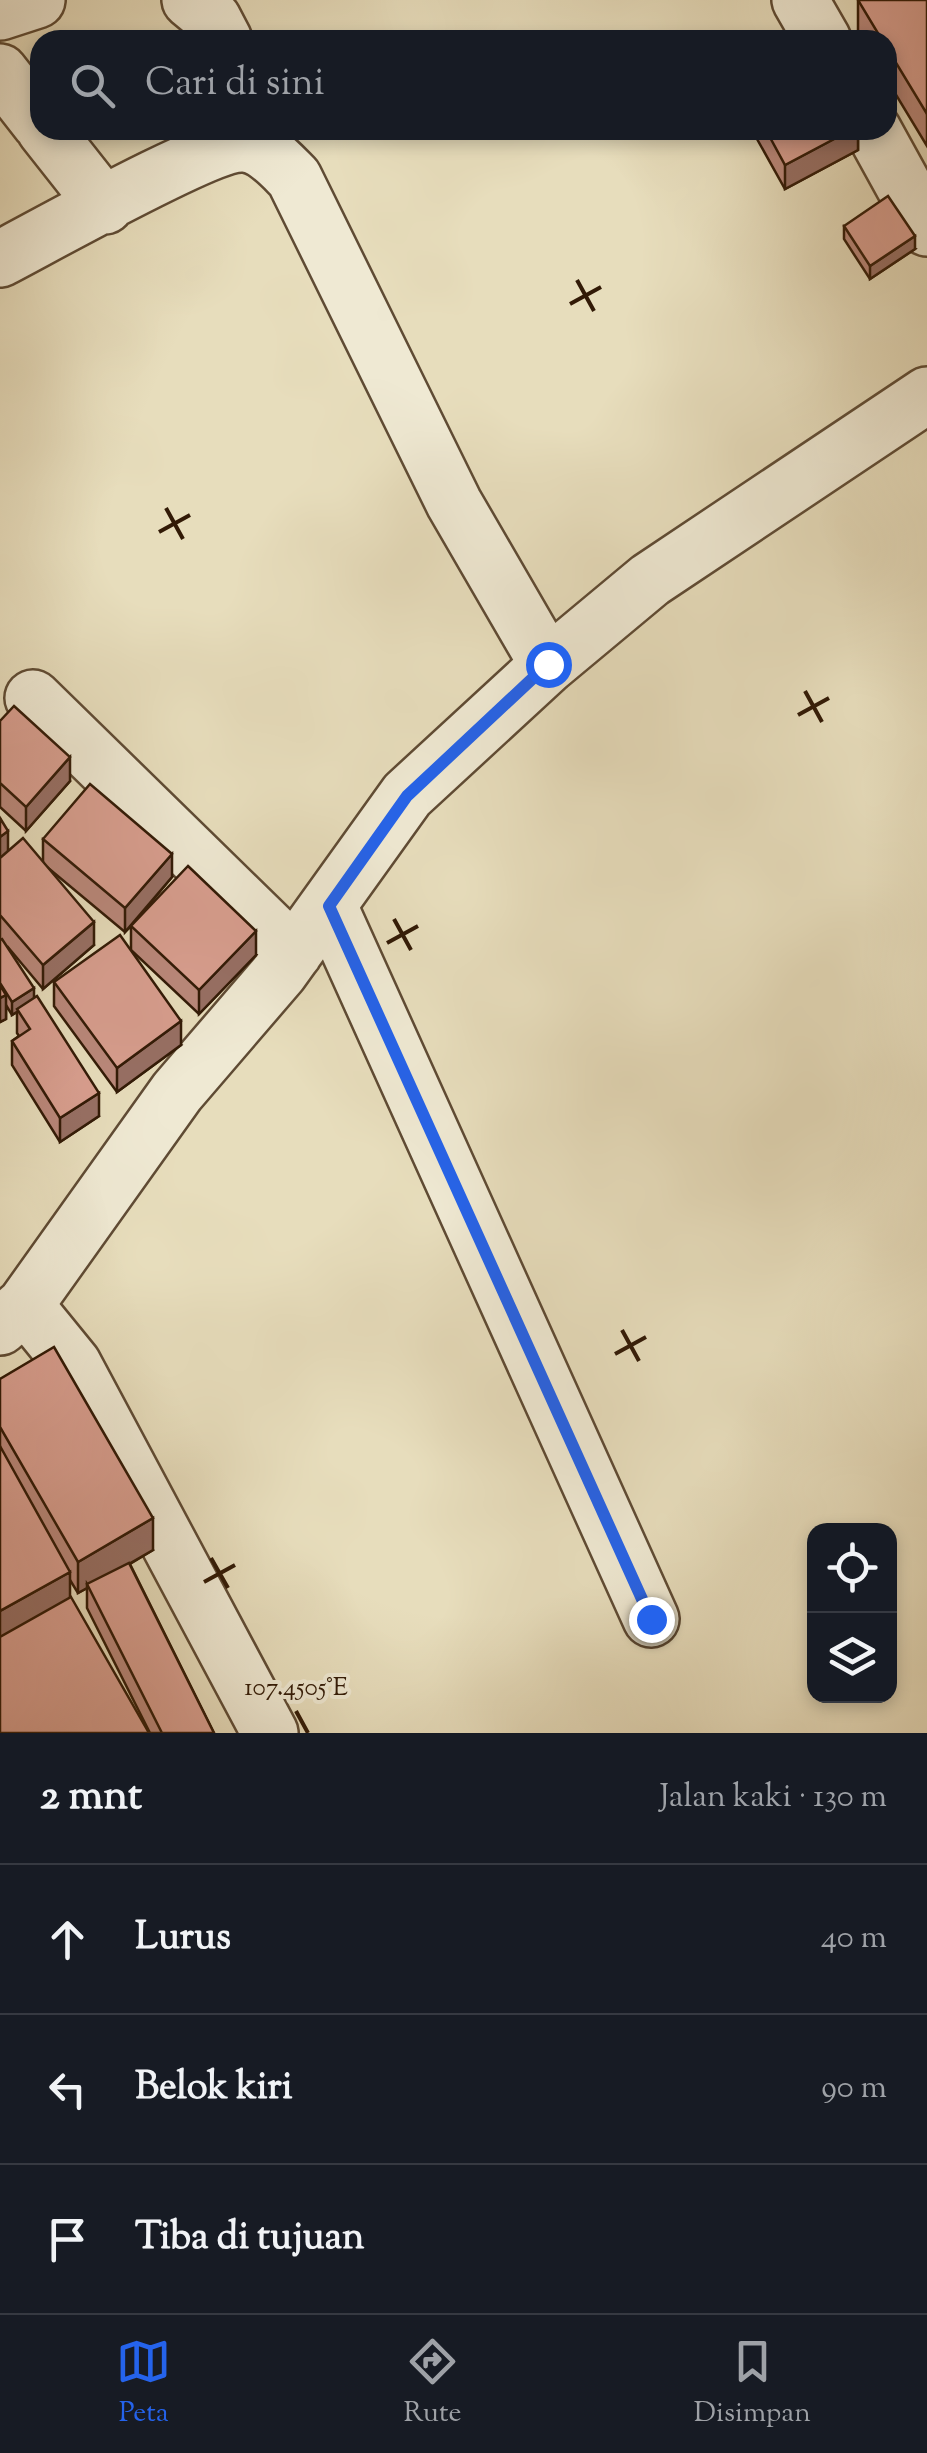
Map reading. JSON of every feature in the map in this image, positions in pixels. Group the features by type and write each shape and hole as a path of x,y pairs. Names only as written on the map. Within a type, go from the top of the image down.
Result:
{"street":[{"path":"0,12 37,0"},
{"path":"190,0 213,19 219,30"},
{"path":"0,72 30,110"},
{"path":"54,140 105,206"},
{"path":"879,140 926,224"},
{"path":"0,259 205,154 262,141 294,178 454,503 548,664"},
{"path":"270,1733 74,1364 12,1316 177,1092 329,906 407,796 548,664 650,580 927,395"},
{"path":"33,698 294,952"},
{"path":"329,906 651,1619"}],"building":[{"path":"858,0 927,0 927,114 897,64 897,30 876,30"},
{"path":"771,140 832,140 785,165"},
{"path":"888,196 915,236 870,266 844,226"},
{"path":"14,706 70,757 26,807 0,783 0,721"},
{"path":"90,784 172,854 125,908 43,839"},
{"path":"0,818 8,831 0,837"},
{"path":"23,838 94,922 43,965 0,915 0,858"},
{"path":"188,866 256,931 199,990 131,926"},
{"path":"120,935 181,1021 117,1068 54,982"},
{"path":"2,939 34,988 12,1002 0,983"},
{"path":"37,996 99,1093 60,1118 12,1041 30,1029 17,1009"},
{"path":"54,1347 153,1518 78,1562 0,1427 0,1379"},
{"path":"0,1446 70,1572 0,1611"},
{"path":"129,1563 214,1733 162,1733 87,1584"},
{"path":"71,1597 149,1733 0,1733 0,1637"}],"route":[{"path":"548,664 407,796 329,906 651,1619"}]}
